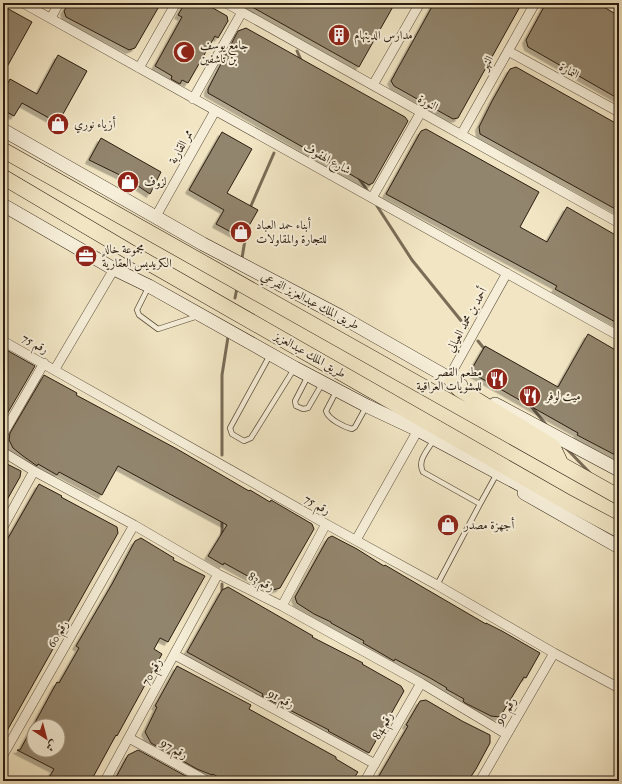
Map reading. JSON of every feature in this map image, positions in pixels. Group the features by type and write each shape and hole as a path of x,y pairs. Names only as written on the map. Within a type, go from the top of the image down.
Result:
{"main road":[{"name":"طريق الملك عبدالعزيز الفرعي","path":"3,130 203,244 340,316 450,380 619,470"},
{"path":"3,150 619,497"},
{"name":"طريق الملك عبدالعزيز","path":"3,177 135,255 563,500 619,530"},
{"path":"3,205 295,368 367,406 418,430 530,490 563,500"},
{"path":"450,380 459,390 552,447 561,464"},
{"path":"418,430 433,441 619,547"}],"street":[{"name":"شارع الهفوف","path":"23,3 619,336"},
{"path":"51,18 59,3"},
{"path":"139,68 176,3"},
{"name":"النورة","path":"226,3 619,223"},
{"path":"373,85 420,3"},
{"name":"النهر","path":"461,135 535,3"},
{"path":"193,99 242,12"},
{"name":"النمارة","path":"508,51 619,112"},
{"name":"ممر القاربة","path":"156,216 215,111"},
{"path":"372,198 421,112"},
{"path":"55,369 114,268"},
{"name":"أحمد بن محمد العيالي","path":"450,380 507,273"},
{"name":"رقم 75","path":"3,340 326,524 437,585 554,653 619,688"},
{"path":"3,434 44,363"},
{"path":"356,540 418,430"},
{"name":"رقم 83","path":"3,452 34,471 218,574 282,606 421,683 506,734"},
{"path":"3,527 34,471"},
{"path":"282,606 326,524"},
{"name":"رقم 60","path":"3,755 134,526"},
{"name":"رقم 70","path":"105,781 218,574"},
{"name":"رقم 90","path":"480,781 554,653"},
{"name":"رقم 91","path":"175,655 375,764"},
{"name":"رقم 84","path":"366,781 421,683"},
{"name":"رقم 97","path":"129,738 207,781"}],"lane":[{"path":"149,286 137,310 139,315 158,329 201,315"},
{"path":"271,354 230,428 232,434 244,441 251,438 295,368"},
{"path":"309,375 295,401 296,406 303,409 308,408 323,382"},
{"path":"337,390 326,411 329,417 348,428 352,429 355,427 367,406"},
{"path":"433,441 420,462 423,472 480,504"},
{"path":"437,585 495,477"}],"building":[{"path":"69,3 161,3 135,48 129,50 66,17 64,11"},
{"name":"جامع يوسف بن تاشفين","path":"185,3 204,3 227,16 228,21 218,38 215,36 188,83 182,80 180,84 171,79 172,76 155,66 182,17 178,15"},
{"name":"مدارس الدينهام","path":"245,3 395,3 359,67"},
{"path":"434,3 522,3 458,118 453,119 394,86 391,81"},
{"path":"546,3 597,3 619,16 619,99 528,47 526,40"},
{"path":"3,6 32,22 3,74"},
{"path":"246,28 405,117 408,121 373,183 369,185 208,93 208,89 238,31"},
{"path":"58,55 87,71 58,123 22,103 14,116 3,110 3,92 10,79 37,94"},
{"path":"516,67 619,125 619,211 480,134 479,127 492,101 510,69"},
{"path":"426,129 539,192 520,227 547,242 567,207 619,237 619,324 555,289 557,286 386,194 421,131"},
{"path":"222,132 252,149 227,193 258,210 242,238 216,224 224,210 189,190"},
{"path":"101,138 161,172 150,194 126,178 89,160"},
{"path":"588,334 619,352 619,457 577,435 578,433 470,372 485,346 558,387"},
{"path":"3,348 35,366 3,421"},
{"path":"44,375 77,393 76,395 177,449 249,491 250,490 270,502 271,500 312,524 314,529 280,588 273,590 224,563 223,565 208,556 227,525 118,466 102,495 59,472 57,475 38,464 37,466 13,448 9,440 10,433"},
{"path":"3,462 21,471 20,477 3,507"},
{"path":"39,484 117,527 118,533 3,738 3,547"},
{"path":"332,536 540,653 526,678 524,677 500,717 491,716 465,703 463,701 464,699 446,689 447,688 395,659 394,661 363,643 364,641 297,603 295,597 328,538"},
{"path":"141,538 174,558 173,560 205,576 168,642 160,638 154,649 162,654 91,781 47,781 54,769 33,758 66,758 66,718 37,718 57,682 59,683 79,648 76,646 135,541"},
{"path":"228,587 313,636 312,637 363,663 362,664 401,686 404,691 369,753 328,731 329,730 262,696 263,694 187,652 222,590"},
{"path":"177,666 251,705 249,709 336,757 336,759 358,772 352,781 224,781 213,774 212,775 197,769 151,743 145,732 157,707 155,706"},
{"path":"426,700 490,735 490,743 476,769 468,781 376,781 408,726 406,725 420,701"},
{"path":"26,739 26,755 17,750 20,750"},
{"path":"138,750 191,779 190,781 114,781 128,755"}],"waterway":[{"path":"297,51 302,62"},
{"path":"250,208 274,153"},
{"path":"358,177 367,190"},
{"path":"377,206 412,260 467,328"},
{"path":"242,258 247,228"},
{"path":"235,298 237,288"},
{"path":"222,455 222,375 228,337"},
{"path":"478,341 486,351"},
{"path":"530,405 548,427"},
{"path":"566,448 590,473"},
{"path":"222,518 222,536"},
{"path":"222,584 222,594"}],"place":[{"name":"مدارس الدينهام","path":"339,35"},
{"name":"جامع يوسف بن تاشفين","path":"184,52"},
{"name":"أزياء نوري","path":"58,124"},
{"name":"لزوف","path":"128,182"},
{"name":"أبناء حمد العباد للتجارة والمقاولات","path":"241,232"},
{"name":"مجموعة خالد الكريديس العقاريةً","path":"86,256"},
{"name":"مطعم القصر للمشويات العراقية","path":"497,379"},
{"name":"ميت لوفر","path":"530,396"},
{"name":"أجهزة مصدر","path":"448,525"}]}
